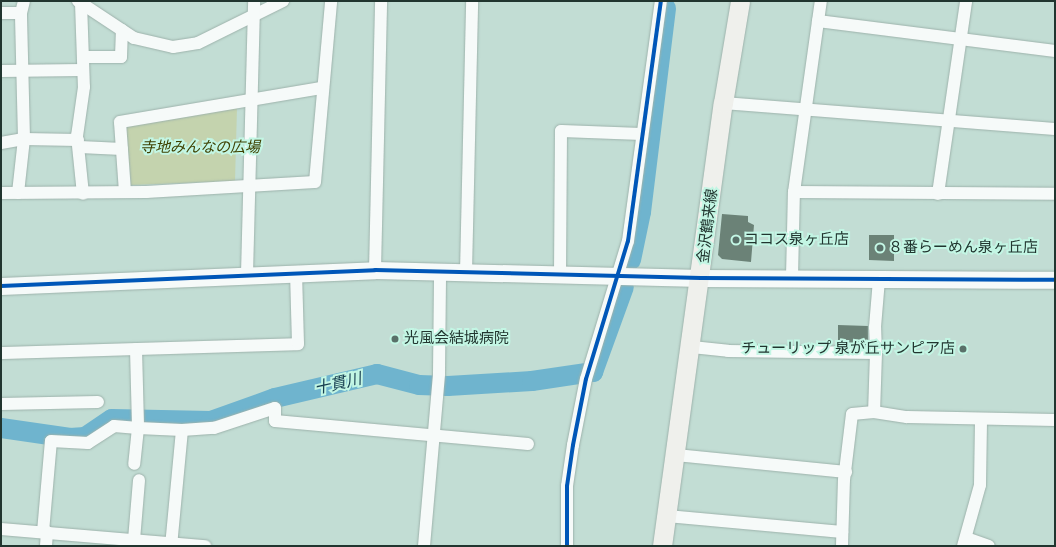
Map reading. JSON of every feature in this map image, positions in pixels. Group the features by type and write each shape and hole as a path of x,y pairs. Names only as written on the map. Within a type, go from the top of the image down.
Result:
{"main road":[{"name":"金沢鶴来線","path":"662,546 692,347 723,103 740,1"}],"street":[{"path":"18,193 24,139 21,14 24,1"},
{"path":"247,274 248,186 254,1"},
{"path":"80,2 134,38 173,47 198,43 283,1"},
{"path":"1,193 83,194 315,182 321,88 330,1"},
{"path":"376,270 381,1"},
{"path":"466,272 472,1"},
{"path":"567,546 567,486 587,373 616,274 628,241 661,1"},
{"path":"792,276 794,192 821,1"},
{"path":"938,194 966,1"},
{"path":"80,2 83,70 79,144 83,194"},
{"path":"1,13 21,14"},
{"path":"818,21 1055,51"},
{"path":"83,57 121,57 122,30"},
{"path":"1,71 83,70"},
{"path":"125,192 120,122 321,88"},
{"path":"723,103 1055,129"},
{"path":"560,274 561,131 642,134"},
{"path":"1,142 24,139 122,149"},
{"path":"794,192 1055,194"},
{"path":"1,286 247,274 376,270 616,274 701,278 792,276 879,279 1055,280"},
{"path":"1,353 298,344 296,272"},
{"path":"424,546 437,386 440,272"},
{"path":"874,412 876,353 875,326 879,279"},
{"path":"692,347 728,351 876,353"},
{"path":"134,464 138,422 136,349"},
{"path":"1,404 98,402"},
{"path":"46,546 45,532 51,441 88,443 114,426 138,422 182,430 214,428 275,408 275,421 432,434 528,444"},
{"path":"842,546 846,472 852,414 874,412 907,417 981,420 1055,420"},
{"path":"981,420 980,485 965,542 989,546"},
{"path":"172,545 182,430"},
{"path":"676,455 846,472"},
{"path":"134,540 139,480"},
{"path":"667,516 842,532"},
{"path":"1,529 45,532 106,541 134,540 172,545 205,546"}],"green space":[{"name":"寺地みんなの広場","path":"237,108 235,181 131,185 126,125"}],"building":[{"name":"ココス泉ヶ丘店","path":"722,214 748,216 748,222 754,225 751,262 722,259 718,255"},
{"name":"８番らーめん泉ヶ丘店","path":"869,235 894,235 894,261 869,260"},
{"path":"838,325 868,326 868,345 838,345"}],"waterway":[{"name":"十貫川","path":"631,260 641,212 666,9"},
{"name":"十貫川","path":"1,428 70,438 85,437 112,419 211,421 275,398 377,374 419,385 448,386 532,381 593,372 624,287"}],"cycle path":[{"path":"567,546 567,486 573,445 586,379 628,241 661,1"},
{"path":"1,286 375,270 701,278 1055,280"}],"place":[{"name":"ココス泉ヶ丘店","path":"736,240"},
{"name":"８番らーめん泉ヶ丘店","path":"880,248"},
{"name":"光風会結城病院","path":"395,339"},
{"name":"チューリップ 泉が丘サンピア店","path":"963,349"}]}
